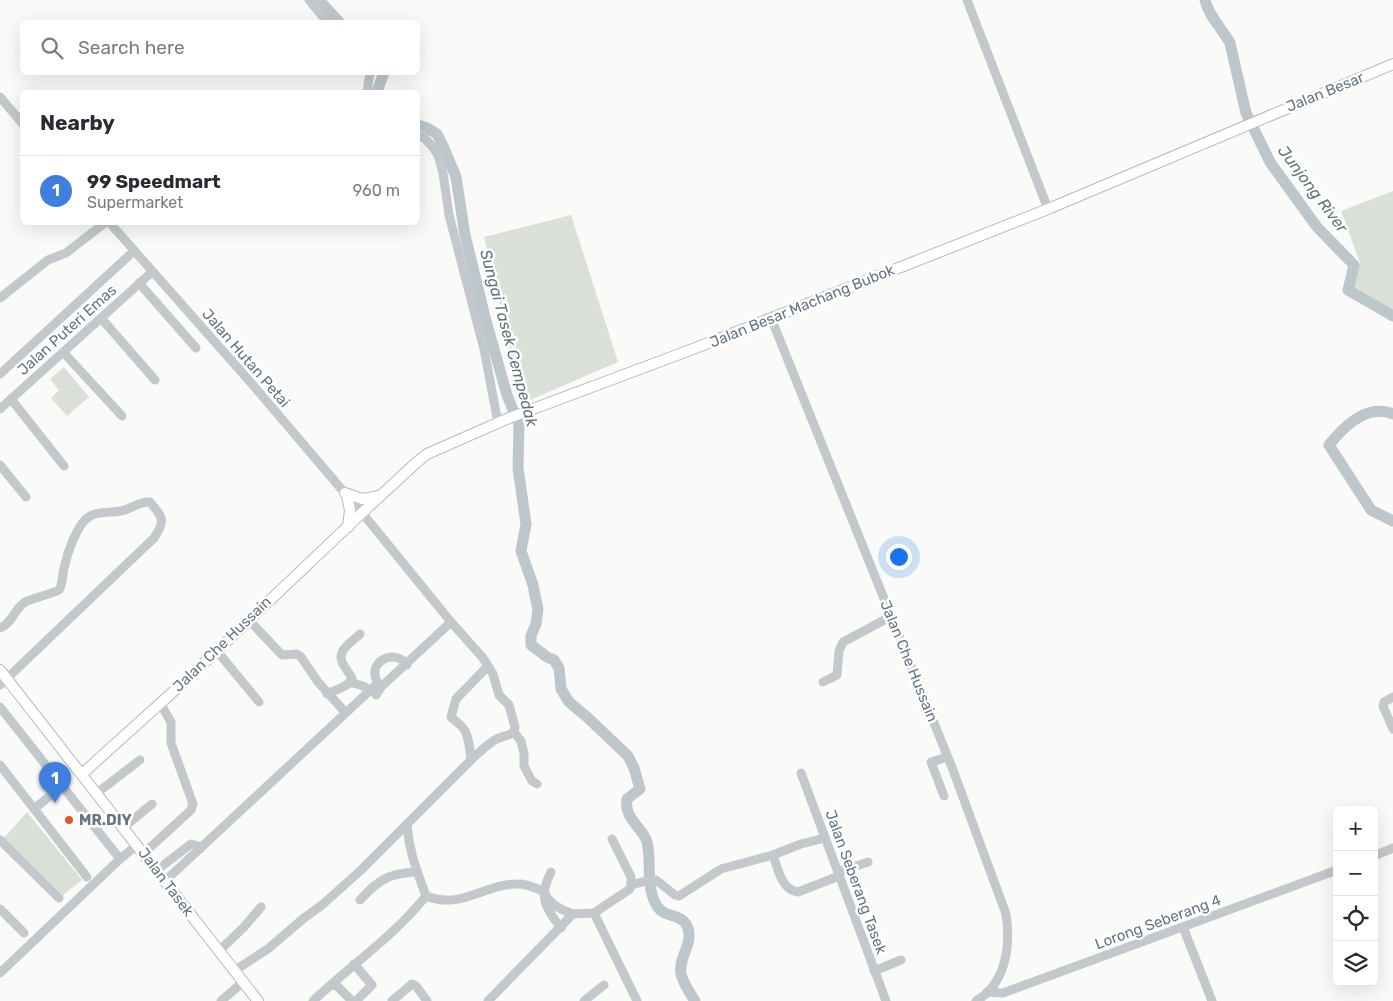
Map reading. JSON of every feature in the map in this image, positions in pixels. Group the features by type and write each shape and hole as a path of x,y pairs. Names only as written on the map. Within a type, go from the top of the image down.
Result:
{"main road":[{"name":"Jalan Besar","path":"1257,120 1393,64"},
{"name":"Jalan Besar Machang Bubok","path":"362,513 427,454 514,416 771,318 1048,209 1257,120"},
{"path":"346,495 362,499 380,496"},
{"path":"346,495 350,510 348,527"},
{"name":"Jalan Che Hussain","path":"82,774 362,513"},
{"name":"Jalan Tasek","path":"0,670 4,682 82,774 258,1001"}],"street":[{"path":"309,0 325,20"},
{"path":"967,0 1048,209"},
{"path":"367,90 370,75"},
{"path":"0,98 20,121"},
{"path":"420,137 432,145 438,156 443,173 449,215 484,349 498,423"},
{"path":"0,298 48,260 66,253 103,225"},
{"name":"Jalan Hutan Petai","path":"110,225 252,384 483,658 493,674 499,695 509,705 514,732 521,741 524,766 532,781 537,784"},
{"path":"0,374 134,251"},
{"name":"Jalan Puteri Emas","path":"0,409 152,272"},
{"path":"139,283 196,348"},
{"path":"101,318 155,380"},
{"name":"Jalan Che Hussain","path":"771,318 890,618 948,756 1001,898 1009,939 1007,955 996,980 987,992 976,1001"},
{"path":"64,352 122,416"},
{"path":"11,399 64,466"},
{"path":"0,465 26,497"},
{"path":"0,628 6,626 17,609 25,602 59,590 74,537 83,522 90,516 123,511 143,501 150,502 162,517 162,526 154,538 4,682"},
{"path":"823,682 837,675 839,651 843,642 890,618"},
{"path":"248,619 282,656 297,654 301,656 328,694 345,712"},
{"path":"165,881 345,712 407,664 451,622"},
{"path":"350,682 352,678 342,663 340,656 360,634"},
{"path":"217,650 259,702"},
{"path":"376,689 374,669 376,665 384,659 394,656 407,664"},
{"path":"472,760 466,732 451,717 456,700 488,666"},
{"path":"328,694 350,682 376,689"},
{"path":"1393,697 1384,702 1383,706 1393,730"},
{"path":"0,973 120,859 141,849 191,810 193,804 171,743 171,722 160,703"},
{"path":"0,707 120,859"},
{"path":"234,971 269,948 322,905 493,741 514,732"},
{"path":"944,796 931,762 948,756"},
{"path":"97,793 140,760"},
{"path":"0,765 87,877"},
{"name":"Jalan Seberang Tasek","path":"801,773 886,1001"},
{"path":"34,809 62,786"},
{"path":"124,827 152,804"},
{"path":"407,825 408,844 426,896 436,900 448,901 517,884 543,891 548,901 556,907 573,914 594,913 630,889 632,885 646,881 656,880 679,896 721,868 773,855 801,844 825,838"},
{"path":"612,839 631,877 632,885"},
{"path":"0,840 60,898"},
{"path":"157,870 191,844 196,844 200,849"},
{"path":"1378,854 1393,848"},
{"path":"773,855 787,888 798,892 868,862"},
{"path":"360,900 380,881 392,875 417,872"},
{"path":"550,872 543,891 544,901 547,909 561,928"},
{"name":"Lorong Seberang 4","path":"987,992 1004,997 1333,872"},
{"path":"313,1001 412,913 426,896"},
{"path":"219,951 244,927 261,907"},
{"path":"0,909 24,933"},
{"path":"594,913 637,1001"},
{"path":"488,1001 573,914"},
{"path":"1183,928 1212,1001"},
{"path":"874,971 902,960"},
{"path":"354,964 372,984 356,1001"},
{"path":"221,1001 243,982"},
{"path":"332,984 338,987 352,1001"},
{"path":"392,1001 412,984 416,986 427,1001"},
{"path":"584,1001 604,984"}],"shaded area":[{"path":"1393,191 1393,312 1352,288 1360,263 1341,211"},
{"path":"571,215 618,362 523,403 484,237"},
{"path":"64,367 89,397 67,416 51,398 59,390 50,379"},
{"path":"27,812 82,880 63,895 4,838"}],"waterway":[{"name":"Sungai Tasek Cempedak","path":"319,0 337,20"},
{"name":"Junjong River","path":"1205,0 1213,17 1230,43 1246,113 1270,162 1317,227 1354,265 1348,290 1393,316"},
{"name":"Sungai Tasek Cempedak","path":"378,90 383,75"},
{"name":"Sungai Tasek Cempedak","path":"420,126 437,134 456,177 465,235 486,321 507,395 519,425 518,468 526,524 521,551 533,585 538,610 536,624 531,636 531,645 554,660 559,668 561,689 569,702 628,756 634,768 640,789 627,799 628,812 647,842 653,899 660,910 680,919 687,926 689,938 682,961 681,974 695,1001"},
{"name":"Junjong River","path":"1393,414 1383,411 1365,414 1349,424 1329,445 1371,510 1393,521"}],"place":[{"name":"99 Speedmart","path":"55,803"},
{"name":"MR.DIY","path":"69,820"}]}
